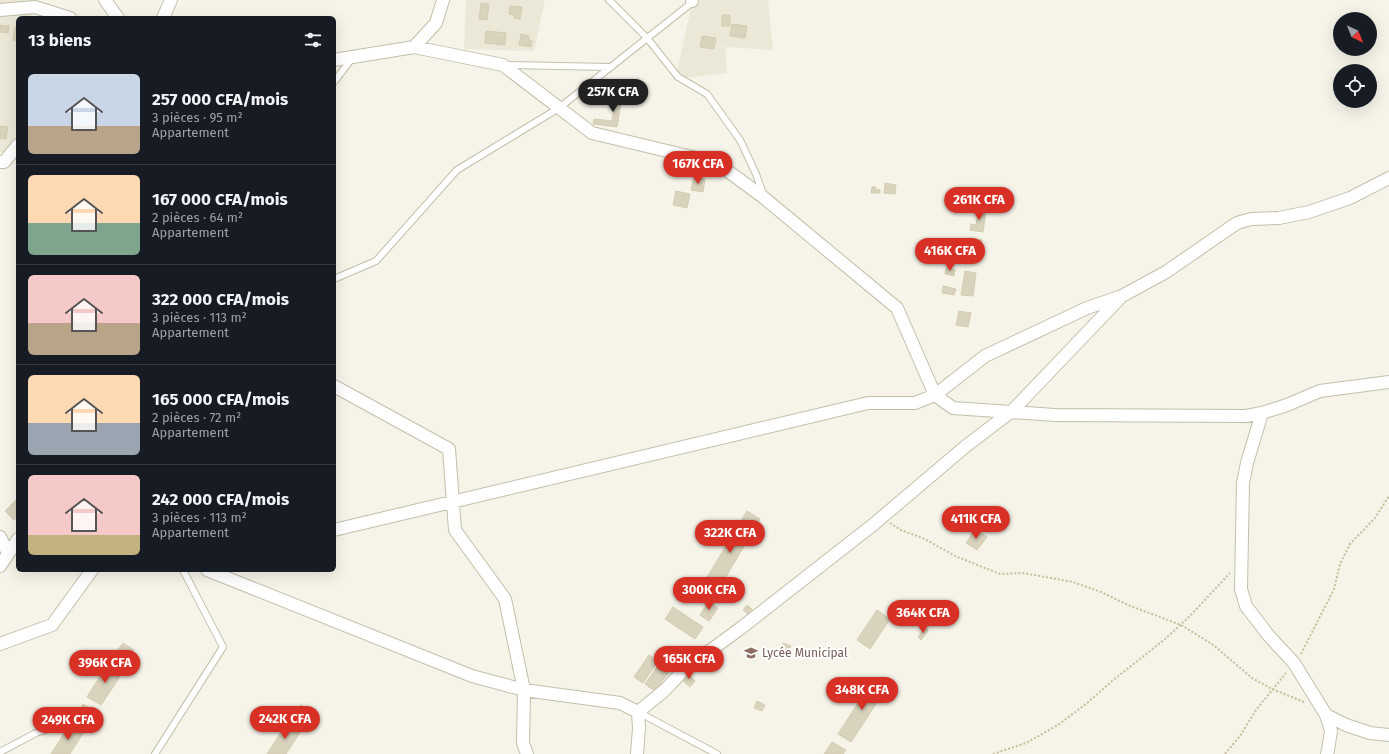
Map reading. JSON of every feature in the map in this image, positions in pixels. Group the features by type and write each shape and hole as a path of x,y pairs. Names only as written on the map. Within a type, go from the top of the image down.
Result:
{"street":[{"path":"105,0 117,16"},
{"path":"164,16 171,0"},
{"path":"414,47 436,23 443,0"},
{"path":"0,10 36,7 64,16"},
{"path":"336,60 414,47 503,65 592,133 718,163 764,197 897,308 935,395 953,408 1056,415 1246,416 1262,413 1320,391 1389,382"},
{"path":"0,162 4,162 16,147"},
{"path":"336,530 868,403 915,403 935,395 985,356 1087,308 1122,296 1166,272 1236,223 1251,219 1279,218 1309,212 1350,198 1389,178"},
{"path":"638,712 665,690 694,660 711,650 741,628 881,518 966,446 1012,412 1122,296"},
{"path":"336,387 449,449 455,530 506,599 524,690 523,743 527,754"},
{"path":"1262,413 1247,463 1243,483 1241,589 1246,606 1269,636 1294,663 1323,711 1331,731 1326,754"},
{"path":"0,537 8,553"},
{"path":"0,566 16,542"},
{"path":"0,644 52,625 91,572"},
{"path":"212,572 472,676 524,690 620,703 638,712"},
{"path":"1323,711 1346,725 1370,733 1389,735"},
{"path":"637,754 639,728 638,712"}],"lane":[{"path":"609,0 647,38 678,76 707,94 740,140 756,174 764,197"},
{"path":"336,278 376,261 457,170 559,108 693,0"},
{"path":"336,79 354,56"},
{"path":"503,65 610,67"},
{"path":"155,754 223,647 184,572"},
{"path":"638,712 717,754"},
{"path":"0,752 36,733 57,726"}],"path":[{"path":"1225,754 1240,736 1256,710 1302,652 1334,589 1340,564 1350,544 1375,518 1389,496"},
{"path":"881,518 901,530 925,539 955,556 1000,574 1023,573 1074,582 1180,625 1212,644 1252,678 1272,689 1323,711"},
{"path":"993,754 1026,743 1058,725 1086,704 1112,681 1164,640 1241,561"}],"shaded area":[{"path":"0,0 34,0 31,16 16,16 16,147 12,154 0,152"},
{"path":"466,0 545,0 534,51 464,49"},
{"path":"693,0 768,0 773,50 725,47 727,73 675,79"}],"building":[{"path":"481,3 489,4 487,20 479,19"},
{"path":"510,6 522,7 520,19 514,18 515,15 509,14"},
{"path":"722,15 730,15 730,26 722,26"},
{"path":"732,24 747,26 745,38 730,36"},
{"path":"0,25 9,26 8,33 0,32"},
{"path":"15,27 16,27 16,41 13,40"},
{"path":"486,31 506,33 505,45 485,43"},
{"path":"521,34 529,36 529,40 532,41 531,47 519,45"},
{"path":"702,36 716,38 714,49 700,47"},
{"path":"617,90 623,91 617,127 593,124 594,119 612,121"},
{"path":"0,126 8,127 6,139 0,138"},
{"path":"694,177 705,179 703,192 691,190"},
{"path":"885,183 896,185 895,194 884,193"},
{"path":"872,187 876,187 875,189 880,190 880,193 871,193"},
{"path":"676,191 690,194 687,208 673,205"},
{"path":"973,209 986,211 983,232 970,230 971,224 976,225 978,213 973,212"},
{"path":"970,239 982,240 980,253 968,251"},
{"path":"946,268 955,270 954,276 945,274"},
{"path":"965,271 976,273 973,296 961,295"},
{"path":"943,286 956,289 954,295 942,293"},
{"path":"959,311 971,313 968,327 956,325"},
{"path":"16,500 16,518 14,520 5,511"},
{"path":"747,511 760,519 714,597 700,589"},
{"path":"975,529 987,537 977,550 966,543"},
{"path":"709,601 718,608 709,621 700,615"},
{"path":"747,605 752,609 748,614 743,610"},
{"path":"673,607 703,627 695,639 665,619"},
{"path":"877,610 890,619 870,649 857,640"},
{"path":"925,628 928,630 921,640 918,637"},
{"path":"123,643 134,650 125,663 114,655"},
{"path":"783,643 791,646 788,653 781,650"},
{"path":"649,655 658,661 643,683 634,677"},
{"path":"109,662 123,672 101,705 87,697"},
{"path":"659,664 669,672 655,691 645,684"},
{"path":"688,674 695,681 690,687 682,680"},
{"path":"873,680 886,689 851,742 838,734"},
{"path":"757,701 765,705 762,711 754,708"},
{"path":"83,704 91,709 82,724 74,719"},
{"path":"301,705 311,712 304,722 294,715"},
{"path":"287,723 301,731 286,754 267,754"},
{"path":"70,724 83,733 70,754 51,754"},
{"path":"832,742 846,750 843,754 824,754"}],"place":[{"name":"Lycée Municipal","path":"751,653"}]}
